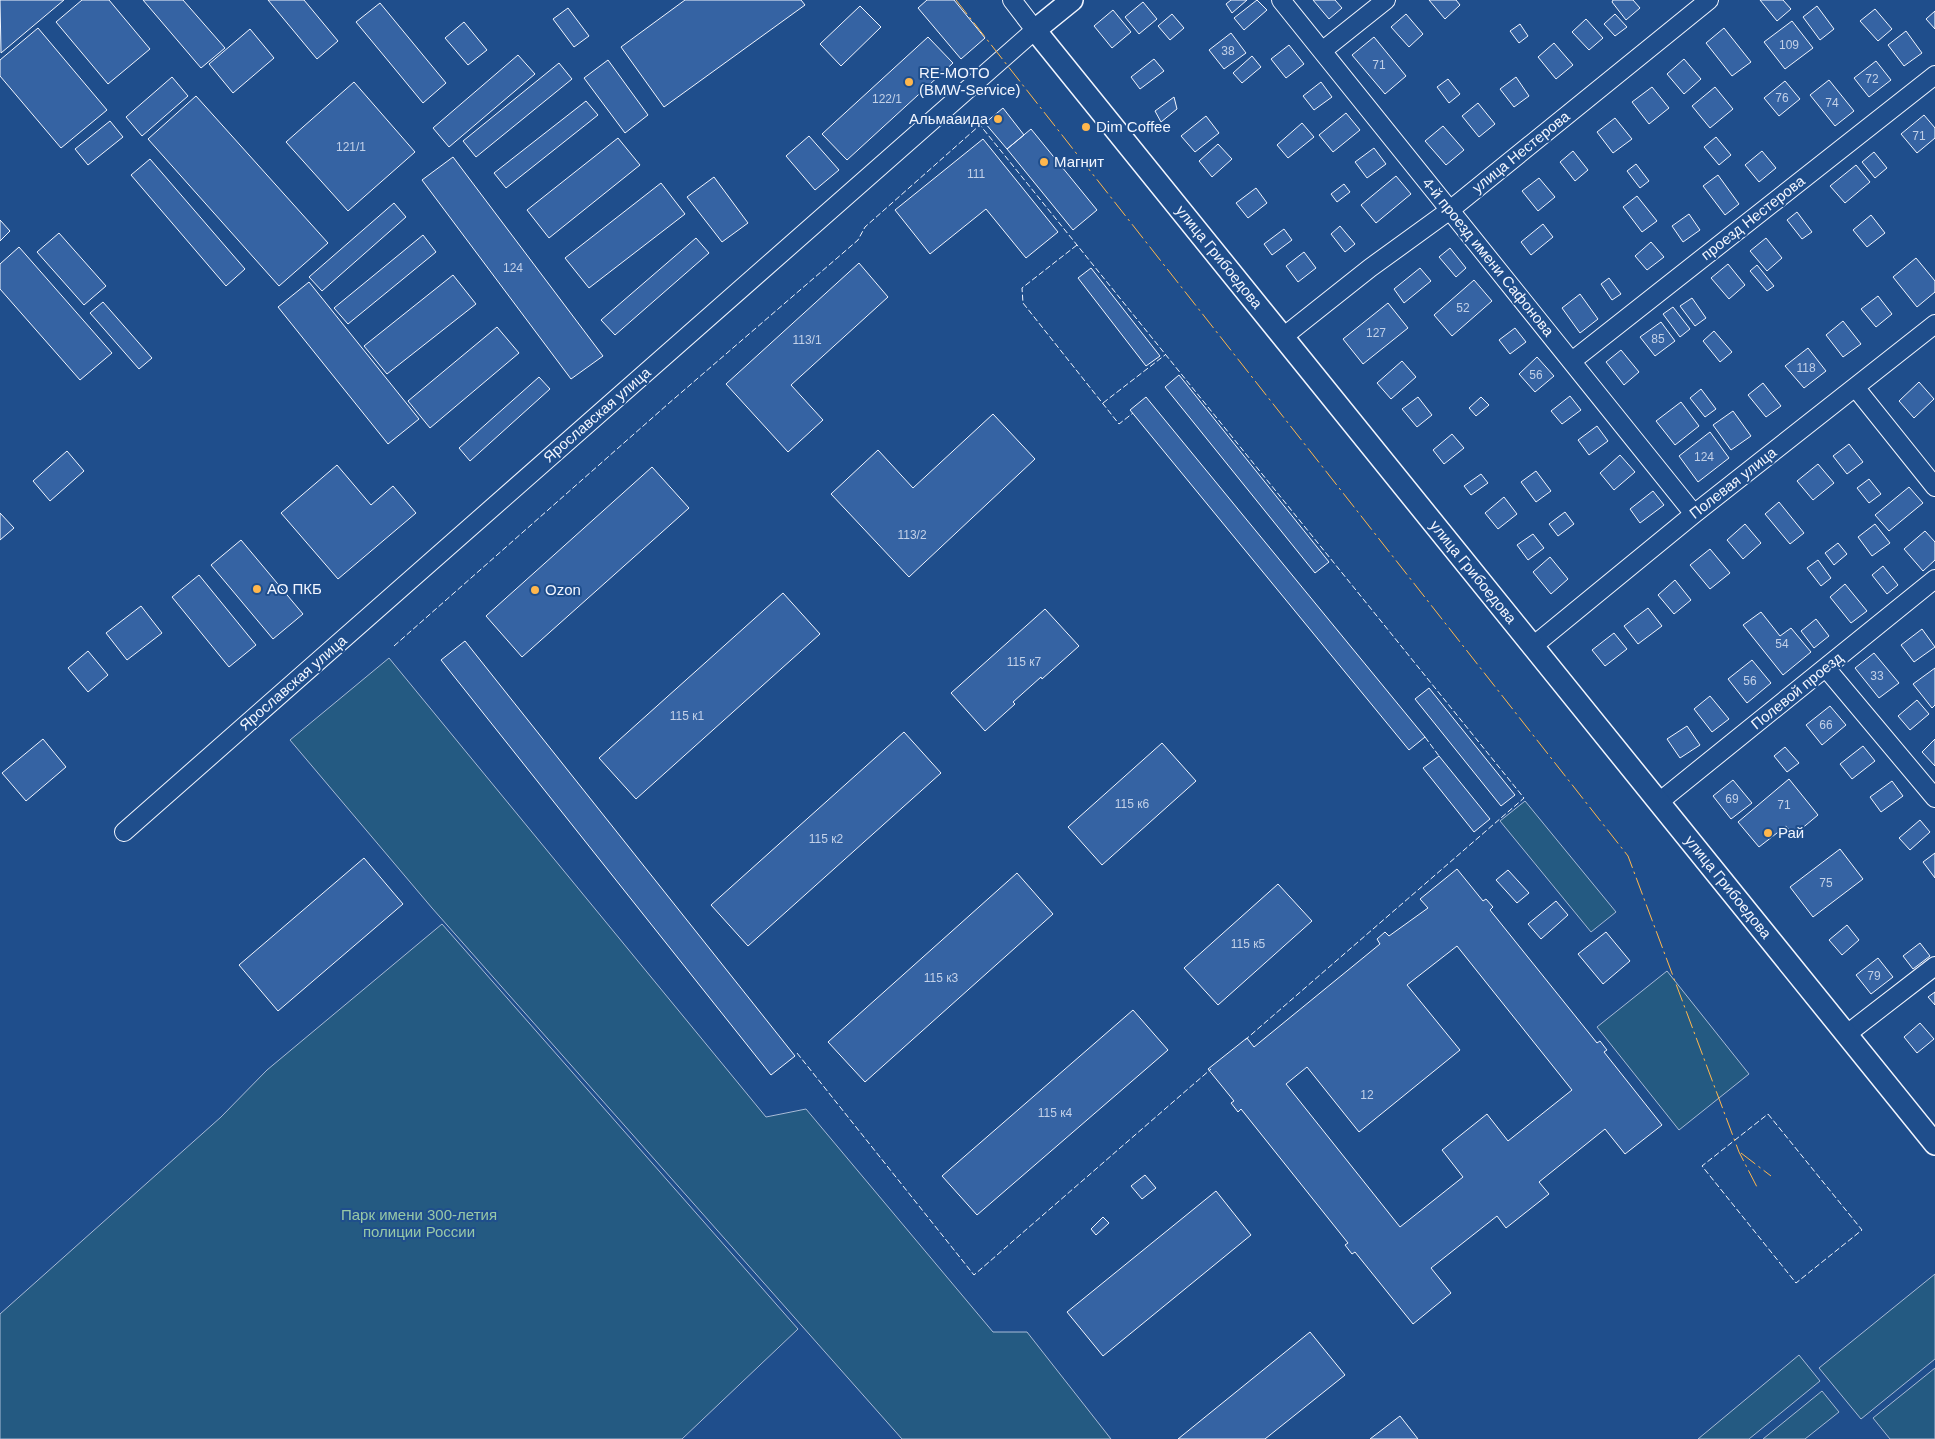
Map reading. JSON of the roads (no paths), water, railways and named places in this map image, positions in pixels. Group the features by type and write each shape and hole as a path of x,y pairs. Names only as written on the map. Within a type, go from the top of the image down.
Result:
{"street":[{"name":"улица Грибоедова","path":"1012,0 1935,1144"},
{"name":"Ярославская улица","path":"124,832 1072,0"},
{"name":"4-й проезд имени Сафонова","path":"1281,0 1694,514"},
{"path":"1322,51 1386,0"},
{"name":"улица Нестерова","path":"1283,337 1370,268 1450,210 1709,0"},
{"name":"проезд Нестерова","path":"1572,361 1935,75"},
{"name":"Полевая улица","path":"1533,646 1694,514 1935,324"},
{"path":"1855,387 1935,488"},
{"name":"Полевой проезд","path":"1659,802 1935,579"},
{"path":"1826,668 1935,798"},
{"path":"1846,1034 1935,966"}],"place":[{"name":"RE-MOTO (BMW-Service)","path":"909,82"},
{"name":"Альмааида","path":"998,119"},
{"name":"Dim Coffee","path":"1086,127"},
{"name":"Магнит","path":"1044,162"},
{"name":"АО ПКБ","path":"257,589"},
{"name":"Ozon","path":"535,590"},
{"name":"Рай","path":"1768,833"}],"park label":[{"name":"Парк имени 300-летия полиции России","path":"419,1224"}]}
